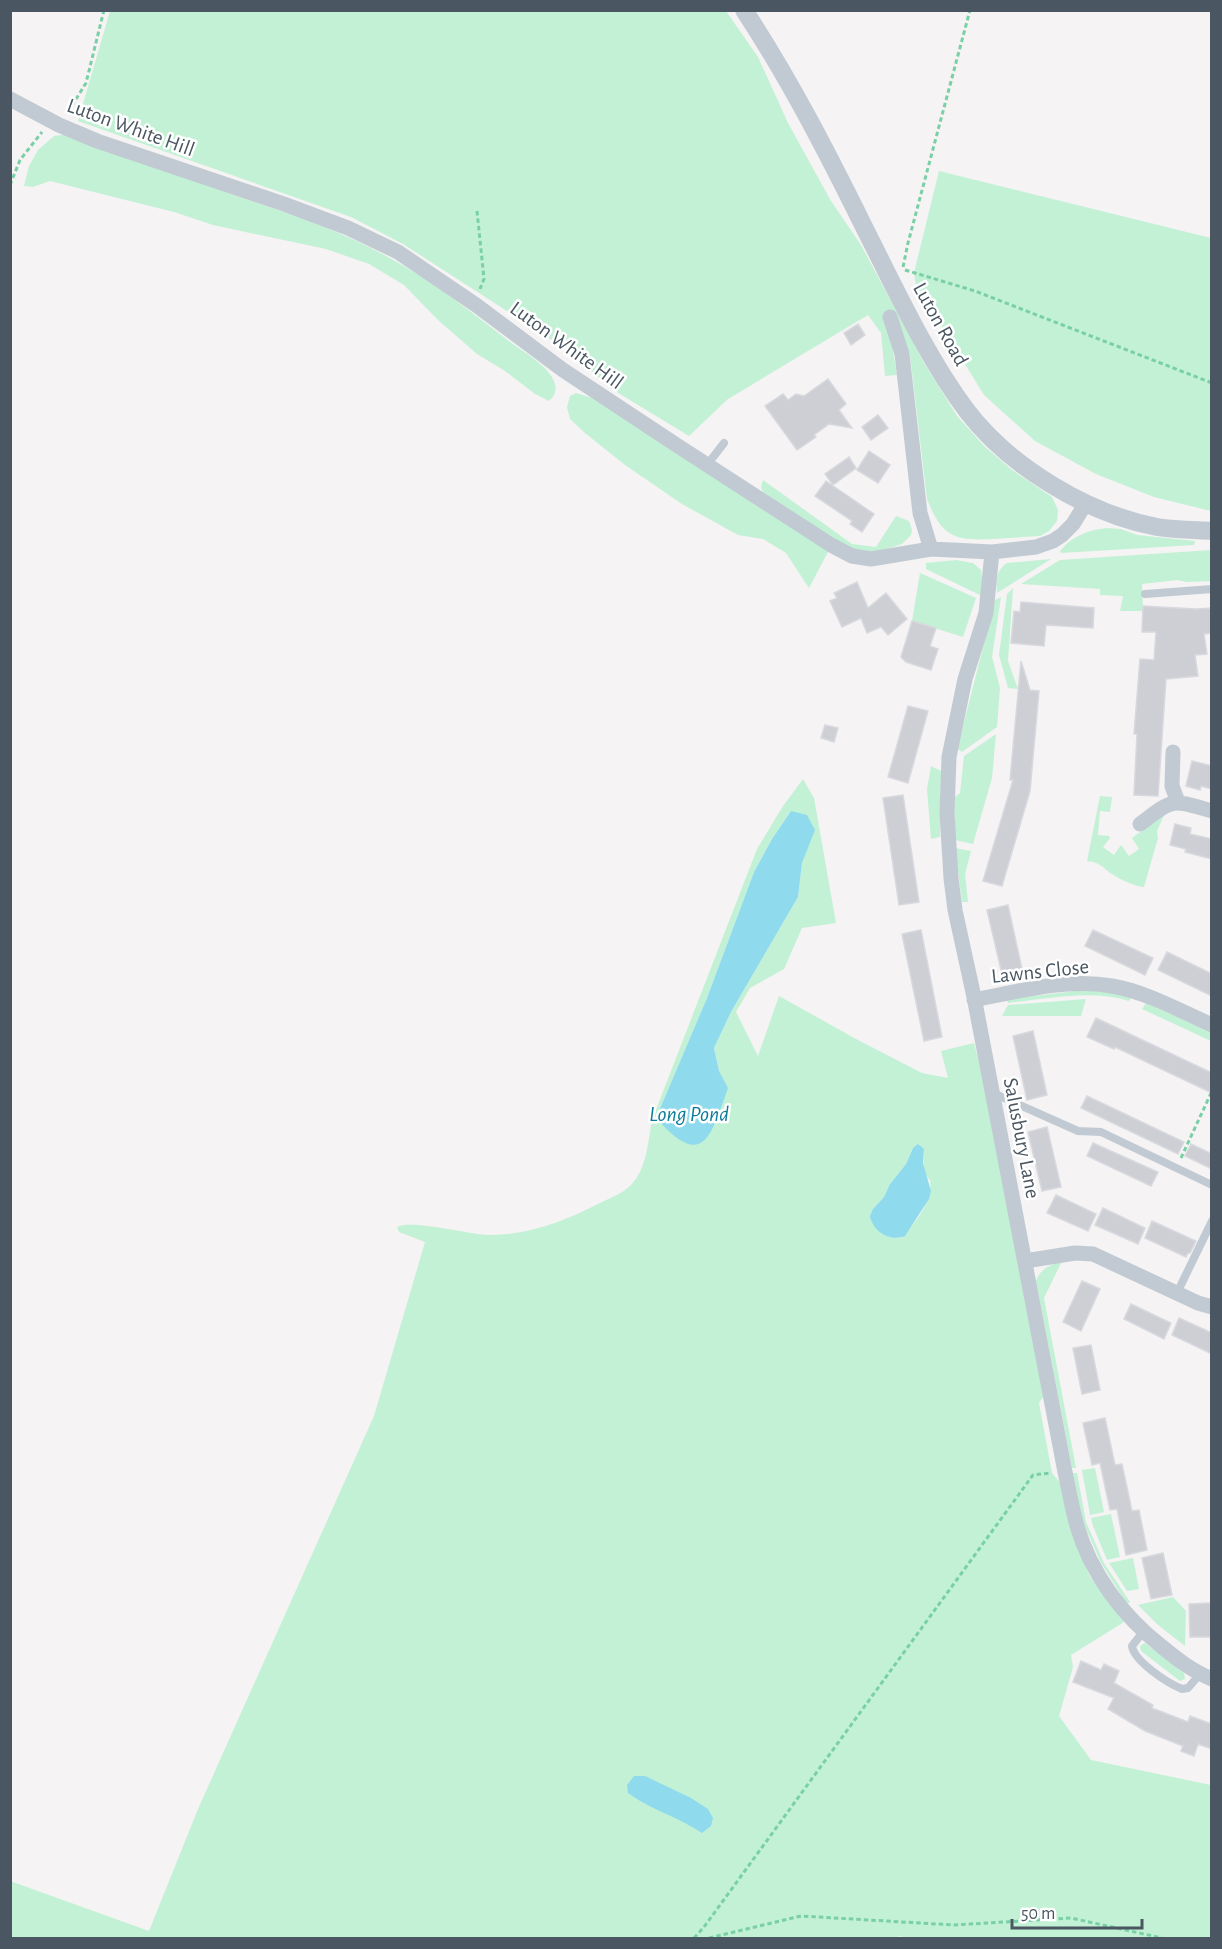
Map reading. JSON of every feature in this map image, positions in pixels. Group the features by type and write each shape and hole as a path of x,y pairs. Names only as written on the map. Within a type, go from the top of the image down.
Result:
{"street":[{"name":"Luton Road","path":"744,10 775,57 897,274 934,359 967,411 995,441 1030,470 1086,503 1121,517 1159,527 1212,531"},
{"name":"Luton White Hill","path":"10,99 97,141 284,204 348,228 398,252 476,304 563,370 831,545 852,556 871,559 931,549 992,552 1036,547 1053,541 1074,524 1086,503"},
{"path":"890,317 902,354 920,513 931,549"},
{"name":"Salusbury Lane","path":"992,552 986,613 965,679 949,757 947,813 955,910 1077,1526 1094,1568 1130,1619 1186,1666 1206,1676"},
{"path":"1173,752 1172,786 1178,802"},
{"path":"1140,824 1166,804 1178,802 1212,811"},
{"name":"Lawns Close","path":"974,1000 1037,988 1096,984 1128,990 1148,997 1212,1025"},
{"path":"1025,1261 1075,1253 1093,1254 1198,1303 1212,1307"}],"lane":[{"path":"707,465 723,443"},
{"path":"1144,594 1212,589"},
{"path":"992,1093 1078,1131 1101,1132 1212,1185"},
{"path":"1177,1293 1212,1221"},
{"path":"1143,1632 1132,1646 1133,1652 1158,1675 1182,1689 1188,1688 1206,1676"}],"path":[{"path":"10,186 20,160 42,133 59,124 86,83 104,10"},
{"path":"970,10 908,243 897,274 975,291 1212,383"},
{"path":"476,304 484,279 477,211"},
{"path":"1176,1168 1212,1091"},
{"path":"694,1938 1033,1475 1052,1473"},
{"path":"709,1938 801,1916 954,1925 1071,1918 1162,1938"}],"green space":[{"path":"110,11 726,11 758,57 788,123 831,201 861,245 924,363 957,416 984,446 1012,470 1052,497 1058,510 1057,521 1049,531 1040,536 993,539 959,537 944,529 938,522 927,499 910,355 905,339 887,315 897,375 885,376 881,333 868,315 728,399 689,436 610,388 561,346 403,244 351,217 78,121"},
{"path":"69,134 315,223 376,250 441,290 538,362 552,377 555,393 549,401 535,394 505,371 477,354 438,320 404,285 369,264 326,249 213,225 174,212 50,181 33,187 24,186 29,166 38,150 54,136"},
{"path":"939,171 1211,238 1211,511 1154,497 1096,474 1035,441 984,395 916,285 914,273"},
{"path":"576,393 602,401 829,550 809,588 786,553 763,539 738,535 682,504 625,465 585,433 570,419 567,407 570,396"},
{"path":"763,480 852,544 876,547 896,516 909,521 911,535 902,544 875,553 851,549 820,533 763,492 761,487"},
{"path":"1121,529 1137,535 1195,541 1194,545 1061,553 1060,551 1075,538 1093,530"},
{"path":"1211,550 1211,581 1177,580 1142,584 1143,611 1120,611 1123,596 1100,595 1100,589 1021,584 1060,560"},
{"path":"1051,559 997,593 999,572 1007,563"},
{"path":"956,560 973,563 981,570 984,597 926,569 926,563"},
{"path":"920,573 976,598 963,637 912,621"},
{"path":"1013,588 1008,661 1018,689 1008,688 999,655 1007,594"},
{"path":"1001,597 992,657 1000,688 997,727 962,752 958,746 995,600"},
{"path":"996,734 992,778 973,844 955,840 954,798 960,793 964,756"},
{"path":"931,766 941,771 940,837 931,839 927,789"},
{"path":"803,779 814,798 836,923 802,928 784,969 750,988 736,1012 758,1056 779,996 922,1073 948,1078 941,1051 974,1043 985,1085 1045,1394 1039,1403 1052,1473 1062,1485 1080,1553 1090,1577 1124,1622 1071,1655 1073,1667 1059,1716 1091,1760 1211,1785 1211,1938 907,1938 899,1936 898,1938 11,1938 10,1881 149,1931 198,1809 374,1416 425,1242 399,1232 397,1227 412,1225 477,1234 509,1234 541,1228 571,1217 631,1185 644,1163 652,1120 757,849 783,806","holes":["791,811 814,830 802,863 798,897 731,1012 714,1048 719,1071 727,1088 656,1118 707,998 754,872","913,1148 924,1149 924,1170 930,1181 929,1196 916,1220 905,1233 900,1238 890,1237 881,1233 873,1209 906,1164"]},
{"path":"1100,796 1112,797 1110,812 1100,811 1098,835 1109,836 1110,838 1103,847 1114,855 1121,845 1129,856 1139,849 1132,838 1164,815 1157,831 1158,838 1144,887 1123,880 1099,864 1087,861"},
{"path":"955,848 971,851 965,874 968,902 962,902"},
{"path":"1093,989 1132,996 1129,1001 1114,997 1084,995 1008,1003 1007,999"},
{"path":"1086,999 1081,1016 1002,1016 1008,1005"},
{"path":"1146,1003 1211,1032 1211,1041 1142,1009"},
{"path":"1062,1261 1044,1298 1076,1468 1072,1468 1036,1281 1046,1268"},
{"path":"1095,1468 1104,1512 1090,1515 1082,1470"},
{"path":"1073,1473 1077,1473 1086,1522 1104,1563 1130,1602 1127,1604 1101,1563 1083,1522"},
{"path":"1111,1514 1120,1557 1107,1560 1091,1518"},
{"path":"1133,1558 1139,1589 1127,1591 1109,1563"},
{"path":"1173,1597 1186,1611 1185,1646 1158,1625 1138,1605"},
{"path":"1145,1643 1184,1673 1185,1679 1180,1681 1141,1651 1140,1646"}],"water":[{"name":"Long Pond","path":"791,811 807,815 815,830 802,863 798,897 731,1012 714,1048 719,1071 728,1088 716,1120 704,1141 695,1145 685,1143 656,1118 707,998 754,872"},
{"path":"918,1144 924,1149 923,1163 931,1191 929,1199 905,1236 888,1237 878,1231 870,1216 906,1164 913,1148"},
{"path":"634,1776 645,1776 691,1798 708,1809 713,1818 711,1826 702,1833 637,1799 628,1793 627,1785"}],"building":[{"path":"858,324 865,335 851,345 844,333"},
{"path":"828,379 846,404 839,410 852,428 829,424 814,435 816,437 797,450 765,406 783,394 788,400 796,394 804,396"},
{"path":"878,415 888,428 871,440 862,427"},
{"path":"869,451 890,465 878,483 857,470"},
{"path":"849,457 856,468 833,485 825,474"},
{"path":"826,481 874,514 862,532 850,524 852,521 815,496"},
{"path":"857,582 868,608 886,593 907,619 888,635 881,627 867,633 861,618 842,627 830,601 837,598 834,593"},
{"path":"1021,602 1094,608 1093,628 1046,625 1044,646 1011,643 1014,611 1020,612"},
{"path":"1143,606 1212,608 1212,633 1204,634 1207,654 1195,655 1198,676 1166,679 1158,796 1134,795 1137,734 1134,734 1140,659 1154,660 1156,632 1142,632"},
{"path":"912,621 936,628 930,646 938,649 931,670 906,662 901,657"},
{"path":"1021,661 1030,690 1039,691 1030,791 1002,886 983,881 1013,780 1010,780"},
{"path":"908,706 928,711 908,783 888,777"},
{"path":"825,725 838,728 834,742 821,738"},
{"path":"1192,761 1212,766 1212,789 1201,786 1200,790 1186,786"},
{"path":"903,795 919,902 899,905 883,798"},
{"path":"1175,824 1191,828 1190,834 1212,839 1212,859 1185,852 1186,849 1170,845"},
{"path":"1008,905 1022,969 1002,974 987,910"},
{"path":"921,930 942,1037 924,1041 902,934"},
{"path":"1093,930 1153,958 1145,975 1085,946"},
{"path":"1167,952 1212,974 1212,996 1158,970"},
{"path":"1096,1018 1212,1073 1212,1093 1115,1047 1114,1049 1087,1037"},
{"path":"1033,1031 1047,1095 1027,1100 1013,1036"},
{"path":"1087,1096 1184,1142 1178,1154 1081,1108"},
{"path":"1047,1127 1061,1187 1042,1191 1028,1132"},
{"path":"1093,1143 1158,1172 1151,1186 1087,1156"},
{"path":"1191,1144 1212,1154 1212,1169 1185,1156"},
{"path":"1056,1195 1096,1214 1088,1231 1047,1213"},
{"path":"1103,1208 1145,1228 1138,1244 1095,1225"},
{"path":"1152,1221 1196,1241 1190,1253 1186,1257 1145,1238"},
{"path":"1082,1281 1100,1289 1081,1331 1063,1322"},
{"path":"1131,1304 1171,1323 1164,1339 1124,1319"},
{"path":"1179,1318 1212,1333 1212,1354 1172,1335"},
{"path":"1091,1345 1100,1390 1082,1394 1073,1348"},
{"path":"1105,1418 1115,1465 1122,1464 1132,1511 1139,1510 1147,1550 1126,1555 1117,1509 1110,1510 1100,1463 1092,1465 1083,1423"},
{"path":"1163,1553 1172,1595 1151,1599 1142,1558"},
{"path":"1189,1604 1212,1604 1212,1637 1190,1637"},
{"path":"1081,1661 1101,1670 1104,1664 1119,1671 1114,1683 1153,1705 1152,1708 1188,1722 1190,1716 1212,1724 1212,1749 1198,1744 1194,1756 1181,1751 1183,1746 1145,1731 1108,1709 1114,1698 1073,1682"}]}
